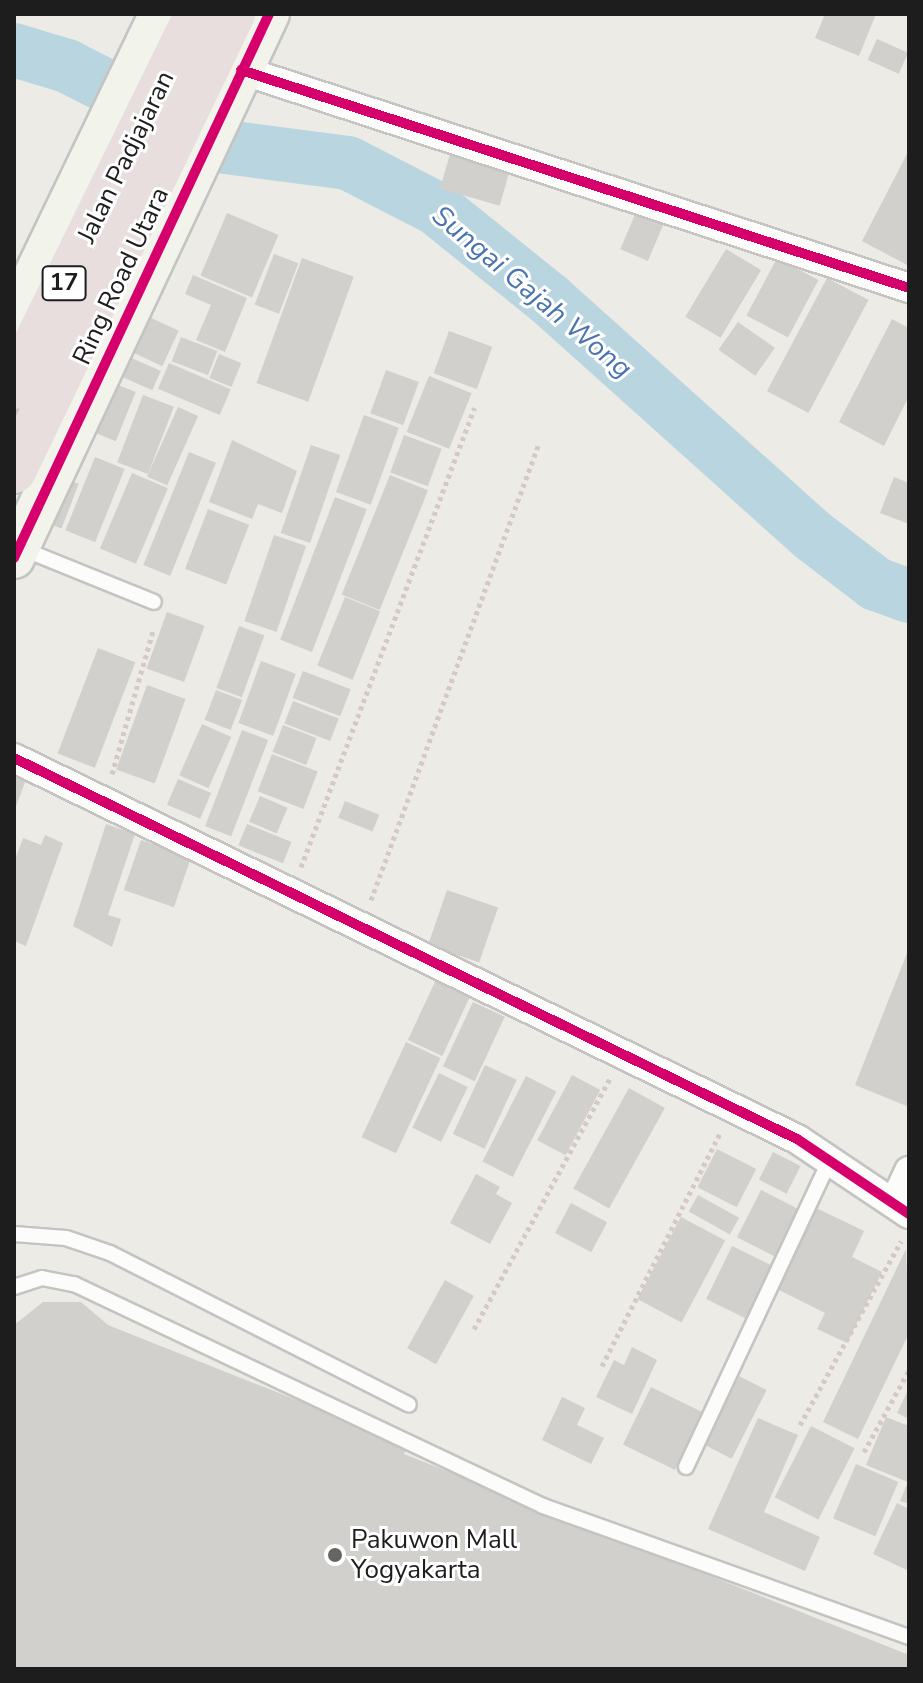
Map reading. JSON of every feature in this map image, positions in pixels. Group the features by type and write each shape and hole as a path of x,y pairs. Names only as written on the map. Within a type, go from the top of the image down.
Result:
{"highway":[{"name":"Jalan Padjajaran","path":"14,471 133,184 205,31"},
{"name":"Jalan Padjajaran","path":"14,387 133,184"}],"street":[{"name":"Ring Road Utara","path":"16,553 133,184 205,31 269,14"},
{"path":"205,31 909,288"},
{"name":"Ring Road Utara","path":"14,317 133,184"},
{"path":"14,758 103,806 360,927 831,1158 903,1206 909,1171"}],"lane":[{"path":"16,553 154,602"},
{"path":"686,1467 831,1158"},
{"path":"14,1234 66,1238 110,1253 409,1405"},
{"path":"14,1287 42,1278 74,1284 543,1506 909,1637"}],"path":[{"path":"291,894 474,408"},
{"path":"360,927 538,445"},
{"path":"103,806 153,631"},
{"path":"474,1329 622,1055"},
{"path":"602,1366 732,1109"},
{"path":"800,1425 844,1352 892,1249"},
{"path":"864,1452 909,1370"}],"building":[{"path":"825,14 876,14 859,56 815,38"},
{"path":"877,39 908,53 899,74 868,60"},
{"path":"909,150 909,266 862,241"},
{"path":"450,154 510,171 500,206 440,189"},
{"path":"639,205 667,217 648,261 620,249"},
{"path":"227,213 279,235 252,297 200,276"},
{"path":"726,249 761,270 720,338 685,317"},
{"path":"274,254 298,263 279,314 255,304"},
{"path":"302,258 354,277 308,402 257,383"},
{"path":"777,258 818,280 788,337 746,315"},
{"path":"193,275 247,298 225,352 196,340 211,305 185,294"},
{"path":"827,278 868,300 808,413 767,391"},
{"path":"147,316 179,331 162,366 131,351"},
{"path":"892,319 909,328 909,396 884,446 839,422"},
{"path":"738,322 775,348 755,376 718,350"},
{"path":"449,331 492,347 477,389 434,373"},
{"path":"181,337 217,351 208,375 172,361"},
{"path":"219,354 241,363 232,387 209,378"},
{"path":"127,356 161,371 152,390 118,375"},
{"path":"169,363 231,389 220,415 158,389"},
{"path":"386,370 419,382 403,425 370,413"},
{"path":"429,376 472,393 449,449 407,432"},
{"path":"106,380 136,392 116,441 86,429"},
{"path":"143,395 174,407 148,474 117,462"},
{"path":"178,407 198,416 167,485 147,476"},
{"path":"364,415 399,428 371,505 336,492"},
{"path":"404,435 442,449 428,486 390,473"},
{"path":"232,440 297,471 282,513 258,504 252,519 209,502"},
{"path":"311,445 340,455 310,543 281,533"},
{"path":"189,452 216,463 170,576 143,565"},
{"path":"95,457 125,469 95,542 65,530"},
{"path":"132,473 168,488 136,564 100,548"},
{"path":"390,475 428,490 380,610 342,595"},
{"path":"61,477 79,484 62,529 44,522"},
{"path":"894,477 909,483 909,524 880,513"},
{"path":"335,497 367,509 312,652 280,640"},
{"path":"208,509 249,525 226,585 185,569"},
{"path":"274,535 306,546 277,632 244,621"},
{"path":"345,597 380,611 353,680 317,666"},
{"path":"167,612 205,626 184,682 146,668"},
{"path":"239,626 264,635 242,697 216,688"},
{"path":"98,648 135,662 95,768 58,753"},
{"path":"261,661 296,674 273,736 238,723"},
{"path":"303,671 351,689 340,716 293,698"},
{"path":"147,685 186,699 155,784 116,770"},
{"path":"216,690 242,700 231,730 205,720"},
{"path":"293,701 339,719 330,741 284,723"},
{"path":"202,724 231,737 208,788 179,775"},
{"path":"283,725 317,738 306,765 273,752"},
{"path":"242,730 268,740 231,836 205,826"},
{"path":"272,754 318,772 303,809 258,791"},
{"path":"14,766 29,771 14,812"},
{"path":"178,779 211,793 200,819 167,805"},
{"path":"260,796 288,808 277,833 249,822"},
{"path":"345,801 379,815 373,832 338,818"},
{"path":"106,824 135,834 108,915 121,919 112,947 73,926"},
{"path":"247,824 292,842 283,863 238,845"},
{"path":"45,835 63,843 26,946 14,941 14,862 23,838 41,845"},
{"path":"141,840 191,857 174,907 124,890"},
{"path":"447,890 498,908 479,962 428,945"},
{"path":"909,948 909,1107 855,1085"},
{"path":"440,971 474,987 442,1056 408,1040"},
{"path":"473,1002 505,1017 475,1081 443,1066"},
{"path":"406,1042 440,1058 396,1153 362,1137"},
{"path":"485,1065 517,1080 485,1149 453,1134"},
{"path":"439,1073 468,1087 441,1142 412,1128"},
{"path":"572,1075 600,1090 566,1155 537,1140"},
{"path":"526,1076 556,1091 513,1177 482,1162"},
{"path":"629,1088 665,1108 609,1208 573,1189"},
{"path":"717,1149 756,1169 737,1207 697,1187"},
{"path":"773,1152 801,1166 787,1194 759,1180"},
{"path":"476,1174 500,1187 496,1194 512,1203 490,1244 450,1223"},
{"path":"761,1190 804,1212 780,1259 737,1237"},
{"path":"698,1195 739,1218 730,1234 689,1212"},
{"path":"571,1203 607,1222 591,1252 555,1233"},
{"path":"812,1206 864,1231 852,1257 882,1272 847,1343 817,1329 825,1313 773,1287"},
{"path":"681,1217 725,1240 681,1323 637,1299"},
{"path":"732,1246 773,1266 747,1319 706,1299"},
{"path":"906,1249 909,1333 858,1439 823,1422"},
{"path":"445,1280 474,1296 436,1364 407,1348"},
{"name":"Pakuwon Mall Yogyakarta","path":"43,1302 81,1302 108,1325 407,1444 404,1454 909,1655 909,1669 14,1669 14,1325"},
{"path":"632,1347 657,1360 632,1414 596,1397 614,1360 624,1365"},
{"path":"739,1376 767,1390 732,1459 704,1445"},
{"path":"651,1387 703,1412 675,1470 623,1445"},
{"path":"909,1388 909,1419 897,1413"},
{"path":"562,1397 585,1408 577,1425 604,1438 591,1464 542,1440"},
{"path":"886,1417 909,1426 909,1504 900,1501 908,1482 866,1465"},
{"path":"758,1418 798,1435 764,1512 820,1537 805,1571 708,1529"},
{"path":"811,1426 855,1448 818,1520 775,1497"},
{"path":"856,1464 898,1482 875,1536 833,1518"},
{"path":"897,1503 909,1509 909,1571 873,1554"}],"waterway":[{"name":"Sungai Gajah Wong","path":"14,50 67,66 226,147 348,163 437,209 549,299 812,535 876,584 909,596"}],"cycle path":[{"path":"14,558 269,14"},
{"path":"241,70 909,288"},
{"path":"14,758 797,1139 909,1214"}],"place":[{"name":"Pakuwon Mall Yogyakarta","path":"335,1555"}]}
